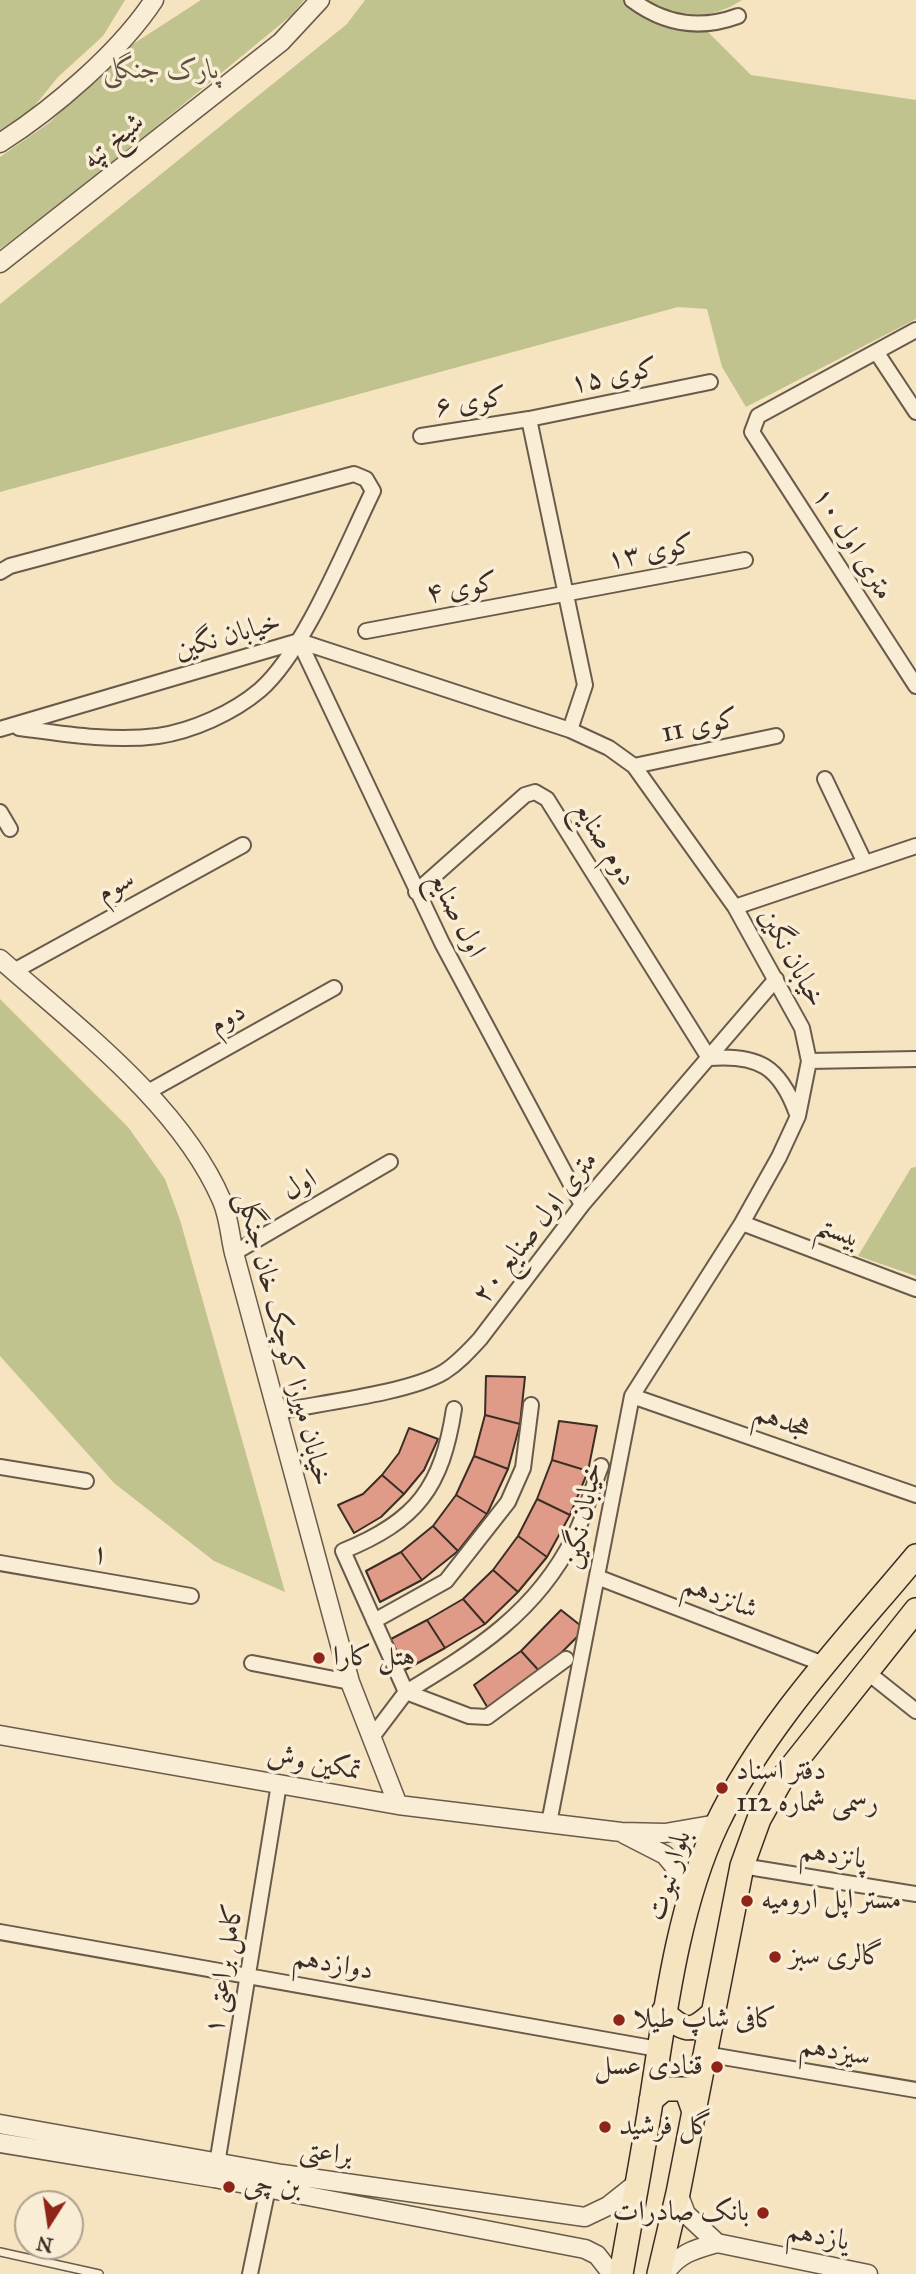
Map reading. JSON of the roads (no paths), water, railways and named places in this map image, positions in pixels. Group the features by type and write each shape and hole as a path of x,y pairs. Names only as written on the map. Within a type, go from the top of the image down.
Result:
{"main road":[{"name":"بلوار نبوت","path":"621,2274 651,2101 663,2012 694,1890 717,1824 777,1726 916,1556"},
{"path":"659,2274 678,2193 742,1866 760,1819 781,1780 916,1611"},
{"path":"663,2012 686,2028 697,2028 711,2015"},
{"path":"651,2101 664,2089 686,2089 693,2109"}],"street":[{"path":"0,143 46,114 141,21 154,0"},
{"name":"شیخ تپه","path":"0,263 281,42 320,0"},
{"path":"632,0 661,18 678,23 720,23 738,16"},
{"path":"916,330 877,353 916,412"},
{"name":"۱۰ متری اول","path":"877,353 758,415 752,432 916,687"},
{"name":"کوی ۱۵","path":"529,419 710,382"},
{"path":"529,419 585,685 570,730"},
{"name":"کوی ۶","path":"421,436 529,419"},
{"path":"0,572 9,566 354,474 366,479 373,491 299,641 261,690 229,710 190,728 158,736 75,735 6,728"},
{"name":"کوی ۱۳","path":"566,594 745,560"},
{"name":"کوی ۴","path":"366,631 566,594"},
{"name":"خیابان نگین","path":"6,728 299,641 570,730 609,748 634,766 735,907 803,1028 808,1061 798,1116 742,1223 632,1396 549,1823"},
{"name":"اول صنایع","path":"299,641 416,892 582,1205"},
{"name":"کوی 11","path":"634,766 775,736"},
{"path":"825,779 865,863"},
{"name":"دوم صنایع","path":"416,892 525,795 536,792 547,800 709,1058"},
{"path":"0,812 10,829"},
{"name":"سوم","path":"14,971 243,845"},
{"path":"735,907 916,846"},
{"name":"خیابان میرزا کوچک خان جنگلی","path":"0,959 111,1056 180,1129 223,1202 276,1412 350,1682 398,1805"},
{"name":"۲۰ متری اول صنایع","path":"276,1412 415,1384 443,1372 480,1339 582,1205 775,979"},
{"name":"دوم","path":"146,1093 334,988"},
{"path":"709,1058 739,1056 767,1067 788,1088 798,1116"},
{"path":"808,1061 916,1059"},
{"name":"اول","path":"234,1253 390,1162"},
{"name":"بیستم","path":"742,1223 916,1289"},
{"name":"هجدهم","path":"632,1396 916,1495"},
{"path":"374,1621 446,1581 508,1502 523,1468 531,1405"},
{"path":"454,1409 447,1450 411,1514 375,1538 344,1551 374,1621 406,1692 469,1716 487,1717 566,1659"},
{"path":"372,1737 406,1692 477,1650 512,1622 542,1587 574,1537 601,1466"},
{"path":"0,1467 86,1481"},
{"name":"۱","path":"0,1563 191,1596"},
{"name":"شانزدهم","path":"597,1577 826,1665"},
{"path":"252,1662 350,1682"},
{"path":"867,1672 916,1711"},
{"name":"تمکین وش","path":"0,1735 398,1805 621,1832"},
{"name":"کامل براعتی ۱","path":"216,2170 279,1784"},
{"path":"621,1832 665,1833 717,1824"},
{"path":"621,1832 665,1855 694,1890"},
{"name":"پانزدهم","path":"742,1866 916,1894"},
{"name":"دوازدهم","path":"0,1932 658,2049"},
{"name":"سیزدهم","path":"705,2054 916,2090"},
{"name":"براعتی","path":"0,2124 216,2170 268,2189 585,2249 597,2255 612,2274"},
{"name":"براعتی","path":"0,2143 216,2170 282,2174 585,2217 608,2206 636,2183"},
{"path":"250,2274 268,2189"},
{"path":"678,2193 686,2214 717,2244"},
{"path":"665,2274 672,2262 690,2251 717,2244"},
{"name":"یازدهم","path":"717,2244 868,2274"}],"lane":[{"path":"0,2252 99,2274"}],"place":[{"name":"هتل کارا","path":"319,1658"},
{"name":"دفتر اسناد رسمی شماره 112","path":"722,1788"},
{"name":"مستر اپل ارومیه","path":"747,1901"},
{"name":"گالری سبز","path":"775,1957"},
{"name":"کافی شاپ طیلا","path":"619,2020"},
{"name":"قنادی عسل","path":"717,2067"},
{"name":"گل فرشید","path":"605,2127"},
{"name":"بن چی","path":"229,2187"},
{"name":"بانک صادرات","path":"763,2213"}],"park label":[{"name":"پارک جنگلی","path":"161,71"}]}
